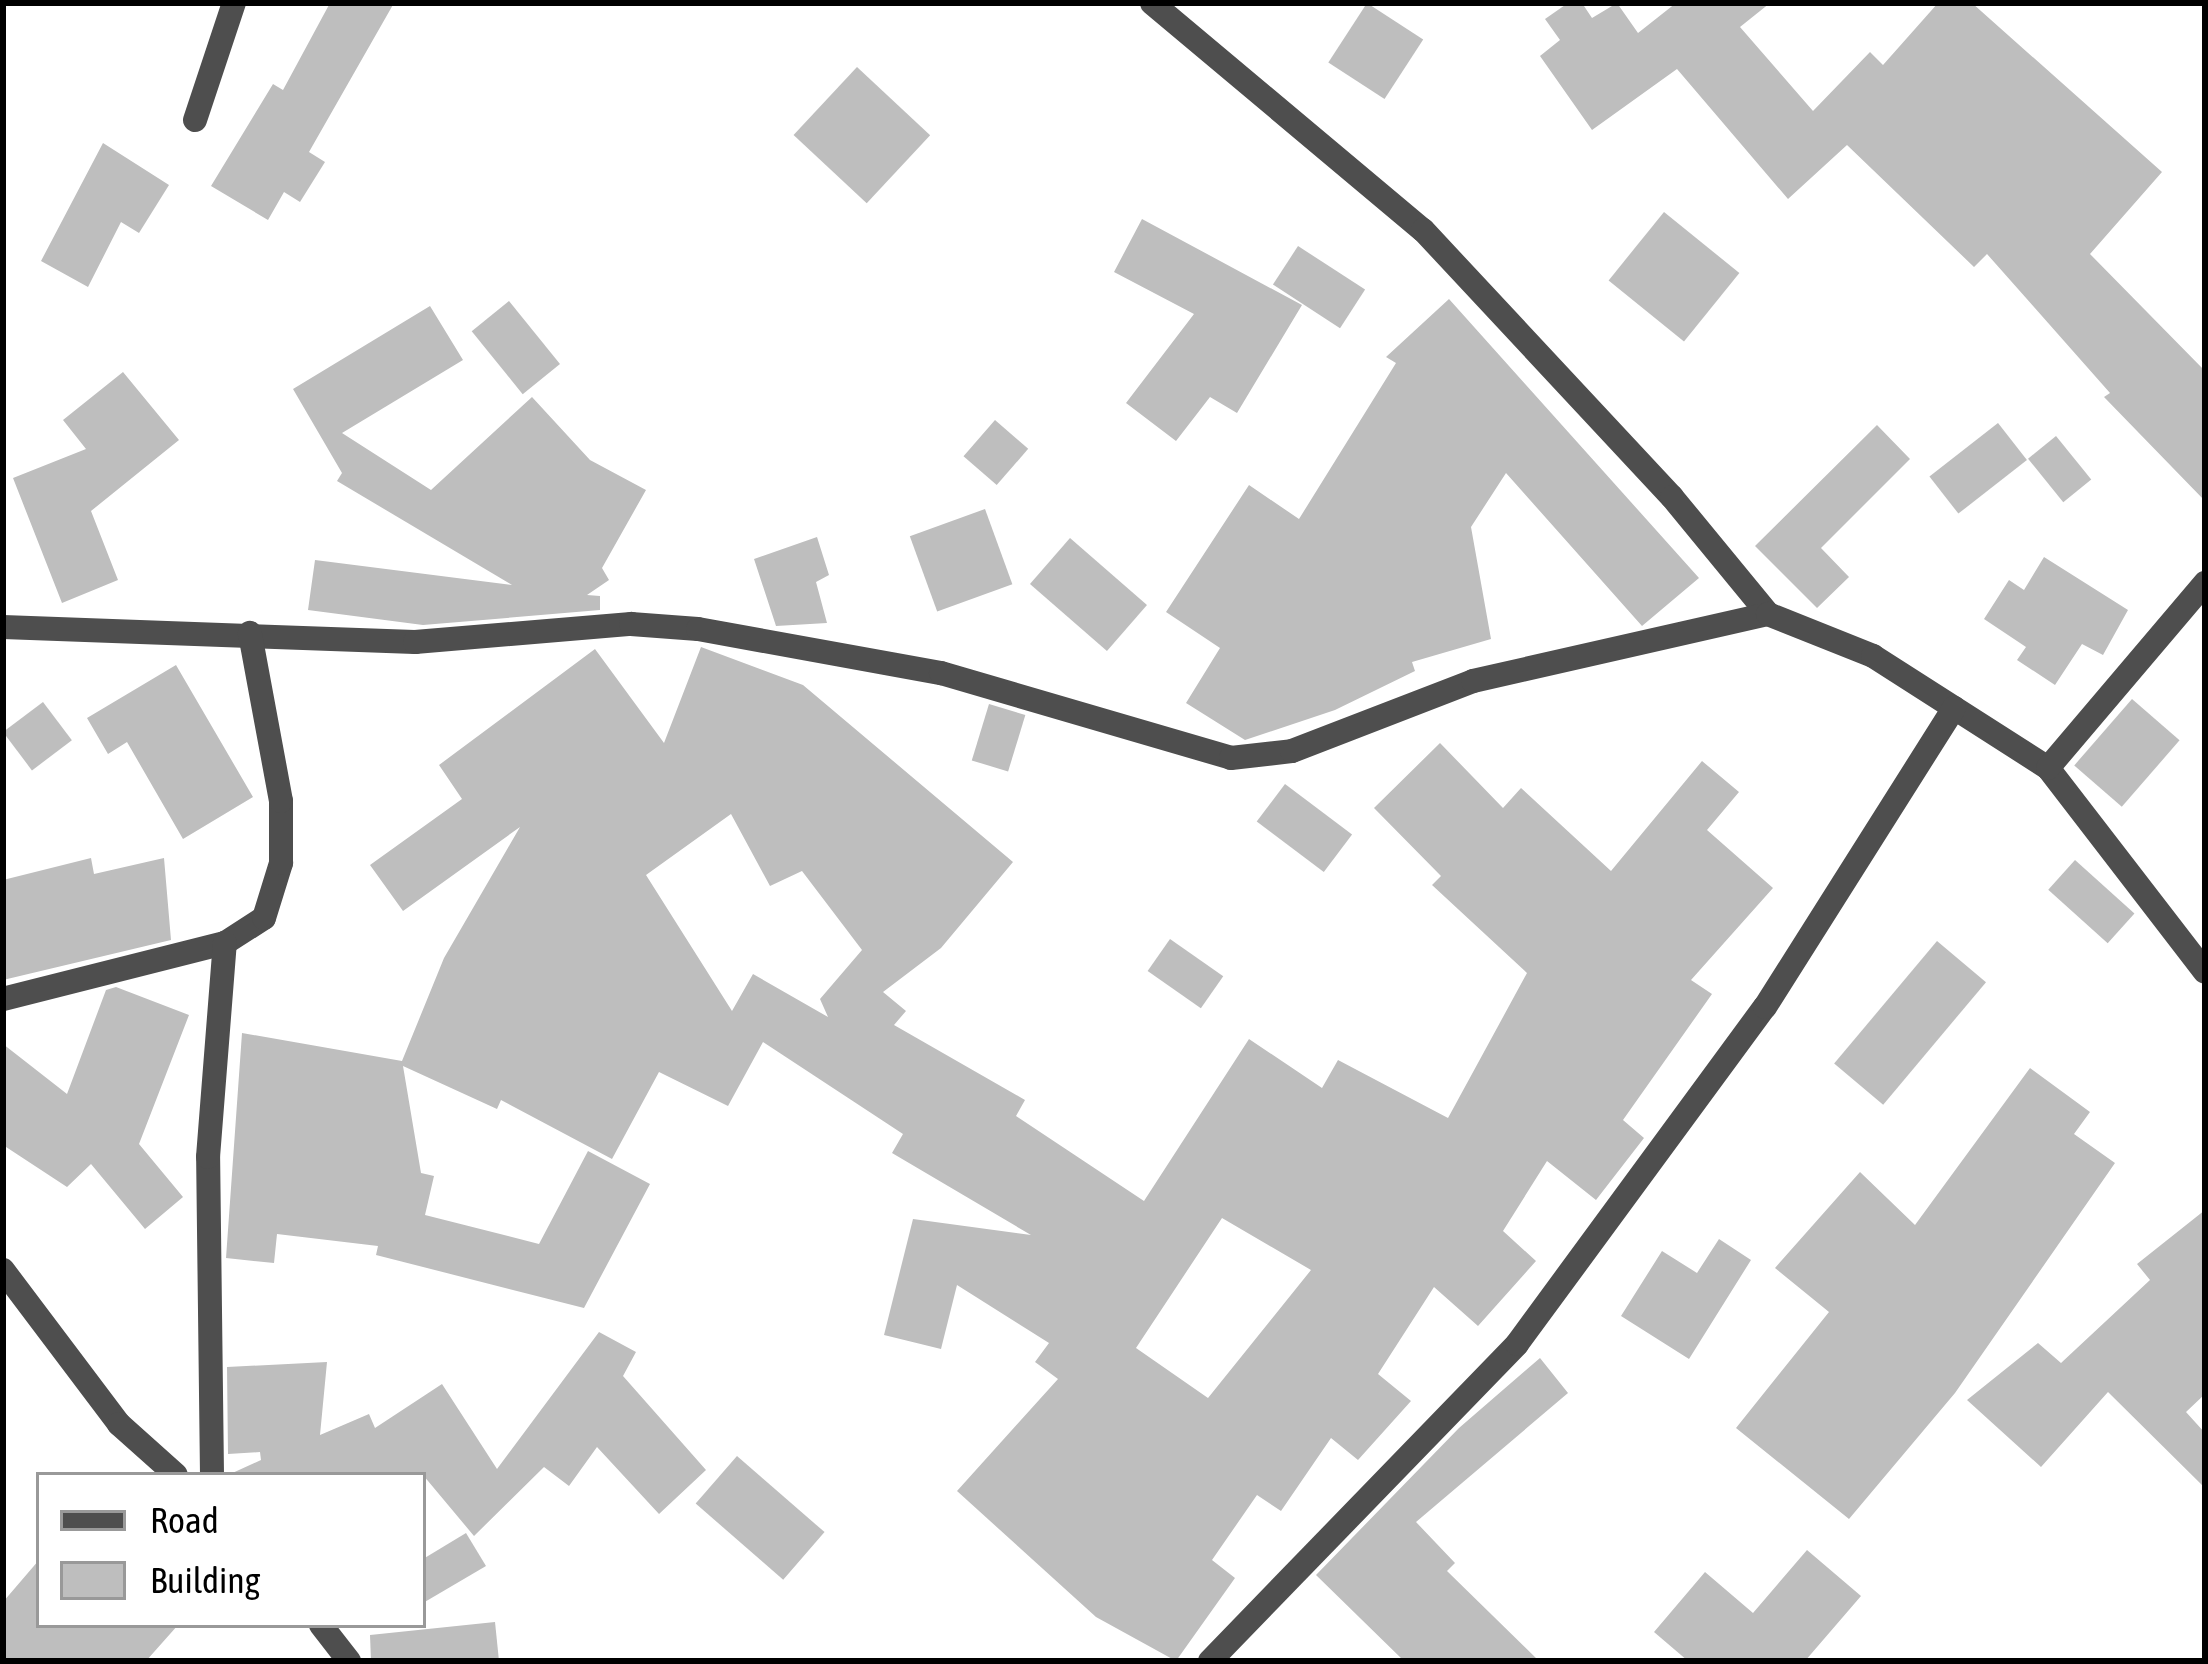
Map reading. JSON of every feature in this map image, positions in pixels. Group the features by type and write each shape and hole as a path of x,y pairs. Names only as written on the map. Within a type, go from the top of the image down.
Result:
{"street":[{"path":"195,120 234,3"},
{"path":"1152,3 1423,230 1672,497 1768,614 1873,656 2048,768 2205,971"},
{"path":"2048,768 2205,583"},
{"path":"3,627 416,642 631,624 698,629 941,673 1231,758 1292,751 1473,681 1768,614"},
{"path":"3,999 225,943 264,919 281,863 281,801 250,633"},
{"path":"1210,1661 1517,1344 1765,1007 1954,708"},
{"path":"212,1472 208,1157 225,943"},
{"path":"3,1270 118,1424 173,1472"},
{"path":"323,1628 350,1661"}],"building":[{"path":"330,3 394,3 309,152 325,162 300,202 284,192 268,220 211,186 273,84 283,90"},
{"path":"1367,3 1423,39 1385,99 1328,63"},
{"path":"1568,3 1582,3 1592,18 1617,3 1638,33 1676,3 1770,3 1740,27 1813,111 1870,52 1883,65 1938,3 1972,3 2162,172 2090,254 2205,371 2205,501 2104,397 2110,393 1987,254 1974,267 1847,145 1788,199 1677,69 1592,130 1540,56 1560,40 1545,19"},
{"path":"857,67 930,135 867,203 794,135"},
{"path":"103,143 169,185 139,233 121,222 88,287 41,261"},
{"path":"1664,212 1739,273 1684,341 1609,280"},
{"path":"1142,219 1302,305 1237,413 1210,397 1176,441 1126,403 1194,314 1114,272"},
{"path":"1298,246 1365,290 1340,328 1273,285"},
{"path":"1449,299 1699,578 1642,626 1506,473 1471,527 1491,639 1412,662 1415,671 1335,710 1245,740 1186,703 1220,648 1166,612 1249,485 1299,519 1396,363 1386,357"},
{"path":"509,301 560,364 523,394 472,331"},
{"path":"430,306 463,360 342,433 431,490 532,397 590,460 646,490 602,568 609,580 587,595 600,596 600,610 423,625 308,610 315,560 512,585 337,481 342,473 293,389"},
{"path":"123,372 179,440 91,511 118,580 62,603 13,478 86,449 63,420"},
{"path":"995,420 1028,449 997,485 964,456"},
{"path":"1998,423 2027,460 1958,514 1929,477"},
{"path":"1877,425 1910,459 1821,548 1849,577 1817,608 1755,546"},
{"path":"2056,436 2091,480 2063,502 2028,459"},
{"path":"985,509 1012,584 937,612 910,536"},
{"path":"817,537 829,575 816,582 827,623 776,626 754,559"},
{"path":"1070,538 1147,605 1107,651 1030,584"},
{"path":"2044,557 2128,610 2103,655 2082,644 2055,685 2017,660 2026,647 1984,619 2009,580 2024,590"},
{"path":"701,647 803,685 1013,862 941,948 883,992 906,1011 894,1025 1025,1100 1016,1116 1144,1201 1249,1039 1322,1088 1338,1060 1448,1118 1527,973 1432,885 1441,876 1374,808 1440,743 1503,808 1521,788 1611,871 1702,761 1739,792 1707,830 1773,888 1691,980 1712,994 1623,1120 1644,1138 1596,1200 1547,1161 1503,1231 1536,1261 1478,1326 1434,1287 1378,1374 1411,1401 1358,1460 1331,1438 1281,1511 1257,1495 1212,1560 1235,1578 1176,1661 1096,1617 957,1491 1058,1379 1035,1362 1049,1343 957,1285 941,1349 884,1335 913,1219 1031,1235 892,1153 903,1134 763,1042 728,1106 659,1072 612,1159 501,1100 497,1109 403,1066 421,1173 434,1176 425,1215 539,1244 588,1151 650,1184 584,1308 376,1255 378,1246 277,1234 274,1263 226,1258 242,1033 402,1061 444,958 520,827 403,911 370,865 462,799 439,765 595,649 664,743","holes":["731,814 770,886 802,871 862,950 820,999 828,1017 753,974 732,1011 646,875","1222,1218 1311,1270 1208,1398 1136,1348"]},
{"path":"176,665 253,797 183,839 127,742 108,754 87,718"},
{"path":"2132,699 2180,740 2122,807 2074,765"},
{"path":"43,702 72,740 32,770 3,732"},
{"path":"989,704 1025,715 1008,772 972,760"},
{"path":"1285,784 1352,835 1324,872 1257,822"},
{"path":"91,858 94,874 164,858 171,940 3,980 3,880"},
{"path":"2075,860 2134,914 2108,943 2048,890"},
{"path":"1170,939 1223,976 1201,1008 1148,971"},
{"path":"1937,941 1986,982 1883,1105 1834,1064"},
{"path":"116,987 189,1015 139,1144 183,1197 145,1229 91,1164 67,1187 3,1145 3,1044 67,1094 106,990"},
{"path":"2030,1068 2090,1112 2074,1134 2115,1163 1955,1393 1849,1519 1736,1428 1829,1312 1775,1268 1860,1172 1915,1225"},
{"path":"2205,1210 2205,1394 2186,1412 2205,1433 2205,1488 2108,1392 2041,1467 1967,1400 2038,1343 2061,1363 2150,1280 2137,1264"},
{"path":"1719,1239 1751,1260 1689,1359 1621,1316 1662,1251 1697,1273"},
{"path":"599,1332 636,1352 623,1376 706,1470 659,1514 597,1447 569,1486 544,1467 474,1536 426,1479 426,1472 235,1472 261,1460 260,1452 228,1454 227,1367 327,1362 320,1435 369,1414 375,1428 442,1384 497,1469"},
{"path":"1540,1358 1568,1393 1416,1522 1455,1563 1447,1571 1539,1661 1404,1661 1316,1575 1459,1428"},
{"path":"737,1456 825,1532 783,1580 696,1504"},
{"path":"466,1533 486,1566 426,1601 426,1557"},
{"path":"1807,1550 1861,1596 1805,1661 1688,1661 1654,1632 1705,1572 1753,1613"},
{"path":"36,1564 36,1628 175,1628 146,1661 3,1661 3,1602"},
{"path":"495,1622 499,1661 371,1661 370,1635"}]}
